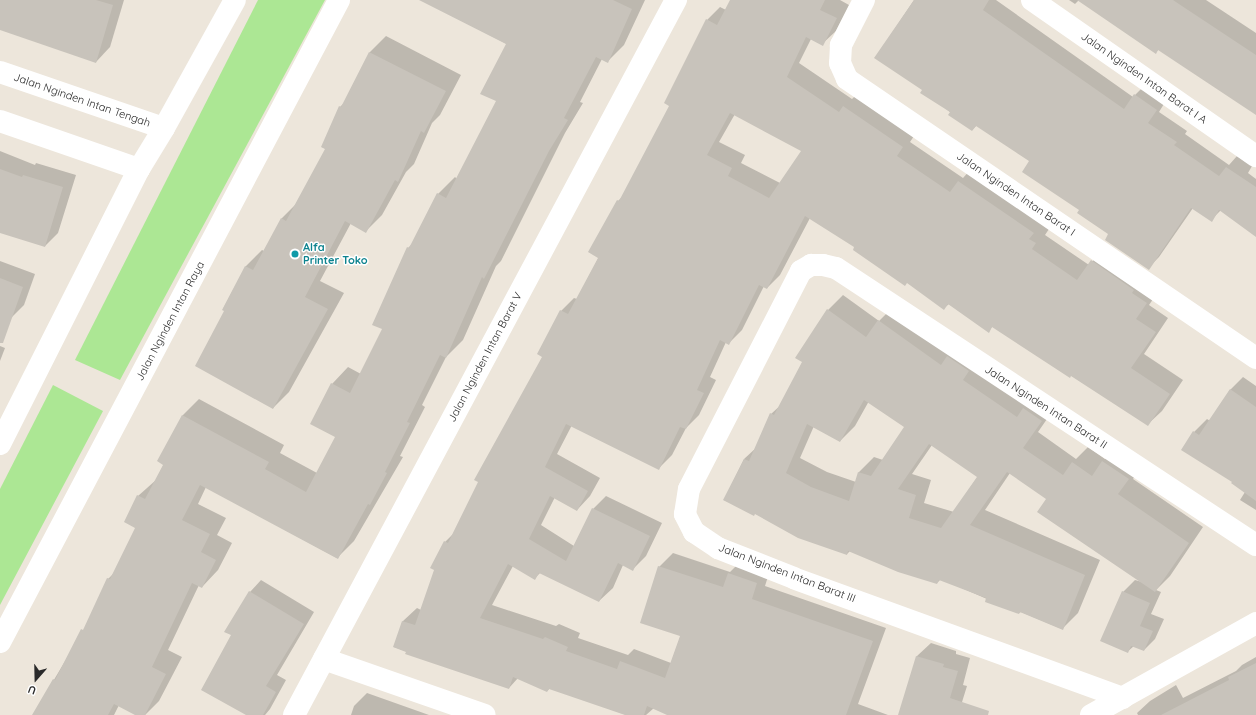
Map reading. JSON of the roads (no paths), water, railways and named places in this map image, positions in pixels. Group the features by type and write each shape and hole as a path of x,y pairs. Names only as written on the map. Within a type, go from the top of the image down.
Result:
{"street":[{"path":"0,444 139,168 164,128 235,0"},
{"name":"Jalan Nginden Intan Raya","path":"0,642 339,0"},
{"name":"Jalan Nginden Intan Barat V","path":"294,715 676,0"},
{"name":"Jalan Nginden Intan Barat I","path":"864,0 841,45 840,63 847,79 1256,358"},
{"name":"Jalan Nginden Intan Barat I A","path":"1032,0 1256,156"},
{"name":"Jalan Nginden Intan Tengah","path":"0,72 164,128"},
{"path":"0,121 139,168"},
{"name":"Jalan Nginden Intan Barat III","path":"836,268 823,264 811,265 801,271 689,489 685,514 694,532 718,548 794,578 1123,698"},
{"name":"Jalan Nginden Intan Barat II","path":"836,268 1256,546"},
{"path":"1092,715 1256,624"},
{"path":"324,659 485,715"}],"place":[{"name":"Alfa Printer Toko","path":"295,254"}]}
